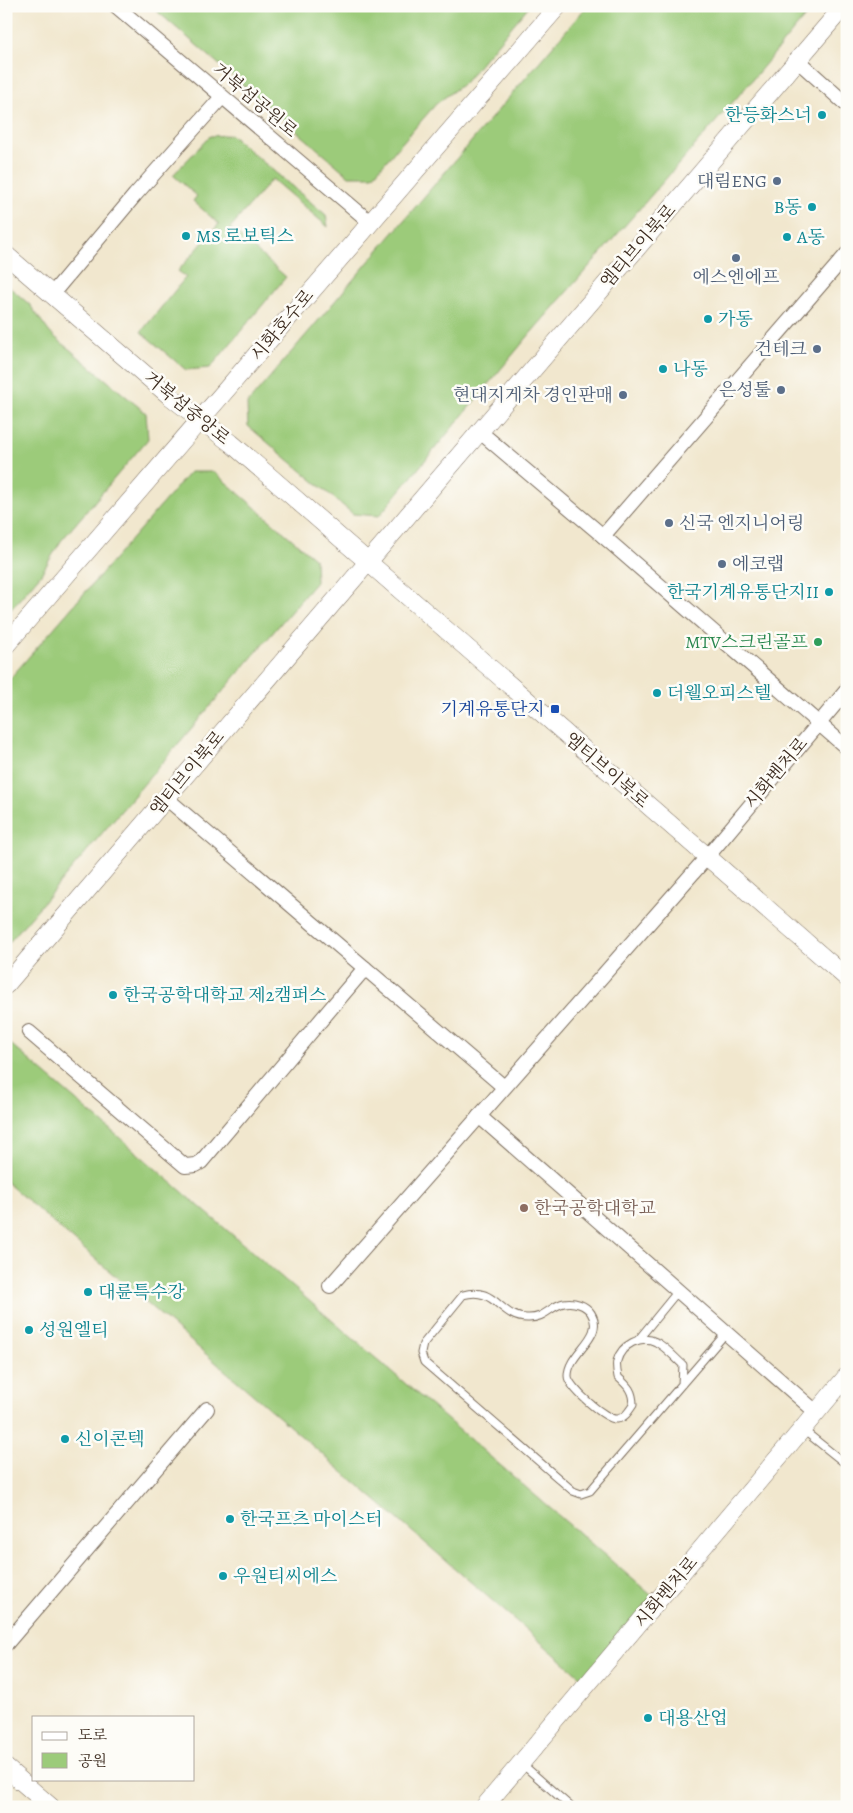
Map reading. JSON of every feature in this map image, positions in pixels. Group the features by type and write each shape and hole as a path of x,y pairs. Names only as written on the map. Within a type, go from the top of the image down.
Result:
{"street":[{"name":"거북섬공원로","path":"116,6 370,222"},
{"name":"시화호수로","path":"6,645 558,6"},
{"name":"엠티브이북로","path":"6,986 844,6"},
{"path":"797,60 847,105"},
{"path":"52,294 135,195 222,97"},
{"path":"603,536 847,254"},
{"name":"거북섬중앙로","path":"6,255 368,562"},
{"path":"479,431 847,748"},
{"name":"엠티브이북로","path":"368,562 847,978"},
{"name":"시화벤처로","path":"330,1286 707,857 847,690"},
{"path":"166,798 504,1087"},
{"path":"29,1032 185,1166 191,1167 202,1162 365,968"},
{"path":"479,1116 816,1412"},
{"name":"시화벤처로","path":"484,1807 847,1376"},
{"path":"6,1644 207,1408"},
{"path":"6,1768 51,1807"}],"lane":[{"path":"638,1340 678,1291"},
{"path":"682,1384 684,1365 656,1342 647,1339 631,1342 617,1360 618,1377 630,1388 633,1404 623,1418 615,1420 607,1417 577,1392 571,1385 568,1376 572,1359 590,1338 595,1329 590,1311 584,1305 564,1303 536,1318 524,1318 515,1316 492,1298 482,1293 471,1292 463,1294 423,1344 421,1354 424,1362 574,1491 581,1494 590,1491 726,1333"},
{"path":"802,1429 847,1465"},
{"path":"521,1763 571,1807"}],"green space":[{"path":"151,6 529,6 464,83 436,104 373,176 349,176"},
{"path":"587,6 814,6 747,86 530,334 379,516 353,514 248,426 247,404"},
{"path":"231,135 326,215 328,227 272,179 230,228 286,277 210,368 186,370 141,332 186,277 178,271 219,224 193,201 197,196 173,175 210,136"},
{"path":"6,284 30,305 50,333 146,413 148,439 61,541 41,574 6,615"},
{"path":"190,472 214,472 315,559 316,582 6,946 6,683"},
{"path":"6,1040 658,1601 588,1683 6,1182"}],"place":[{"name":"한등화스너","path":"822,115"},
{"name":"대림ENG","path":"777,181"},
{"name":"B동","path":"812,207"},
{"name":"MS 로보틱스","path":"186,236"},
{"name":"A동","path":"787,237"},
{"name":"에스엔에프","path":"736,258"},
{"name":"가동","path":"708,319"},
{"name":"건테크","path":"817,349"},
{"name":"나동","path":"663,369"},
{"name":"은성툴","path":"781,390"},
{"name":"현대지게차 경인판매","path":"623,395"},
{"name":"신국 엔지니어링","path":"669,523"},
{"name":"에코랩","path":"722,564"},
{"name":"한국기계유통단지II","path":"829,592"},
{"name":"MTV스크린골프","path":"818,642"},
{"name":"더웰오피스텔","path":"657,693"},
{"name":"기계유통단지","path":"555,709"},
{"name":"한국공학대학교 제2캠퍼스","path":"113,995"},
{"name":"한국공학대학교","path":"524,1208"},
{"name":"대륜특수강","path":"88,1292"},
{"name":"성원엘티","path":"29,1330"},
{"name":"신이콘텍","path":"65,1439"},
{"name":"한국프츠 마이스터","path":"230,1519"},
{"name":"우원티씨에스","path":"223,1576"},
{"name":"대용산업","path":"648,1718"}]}
